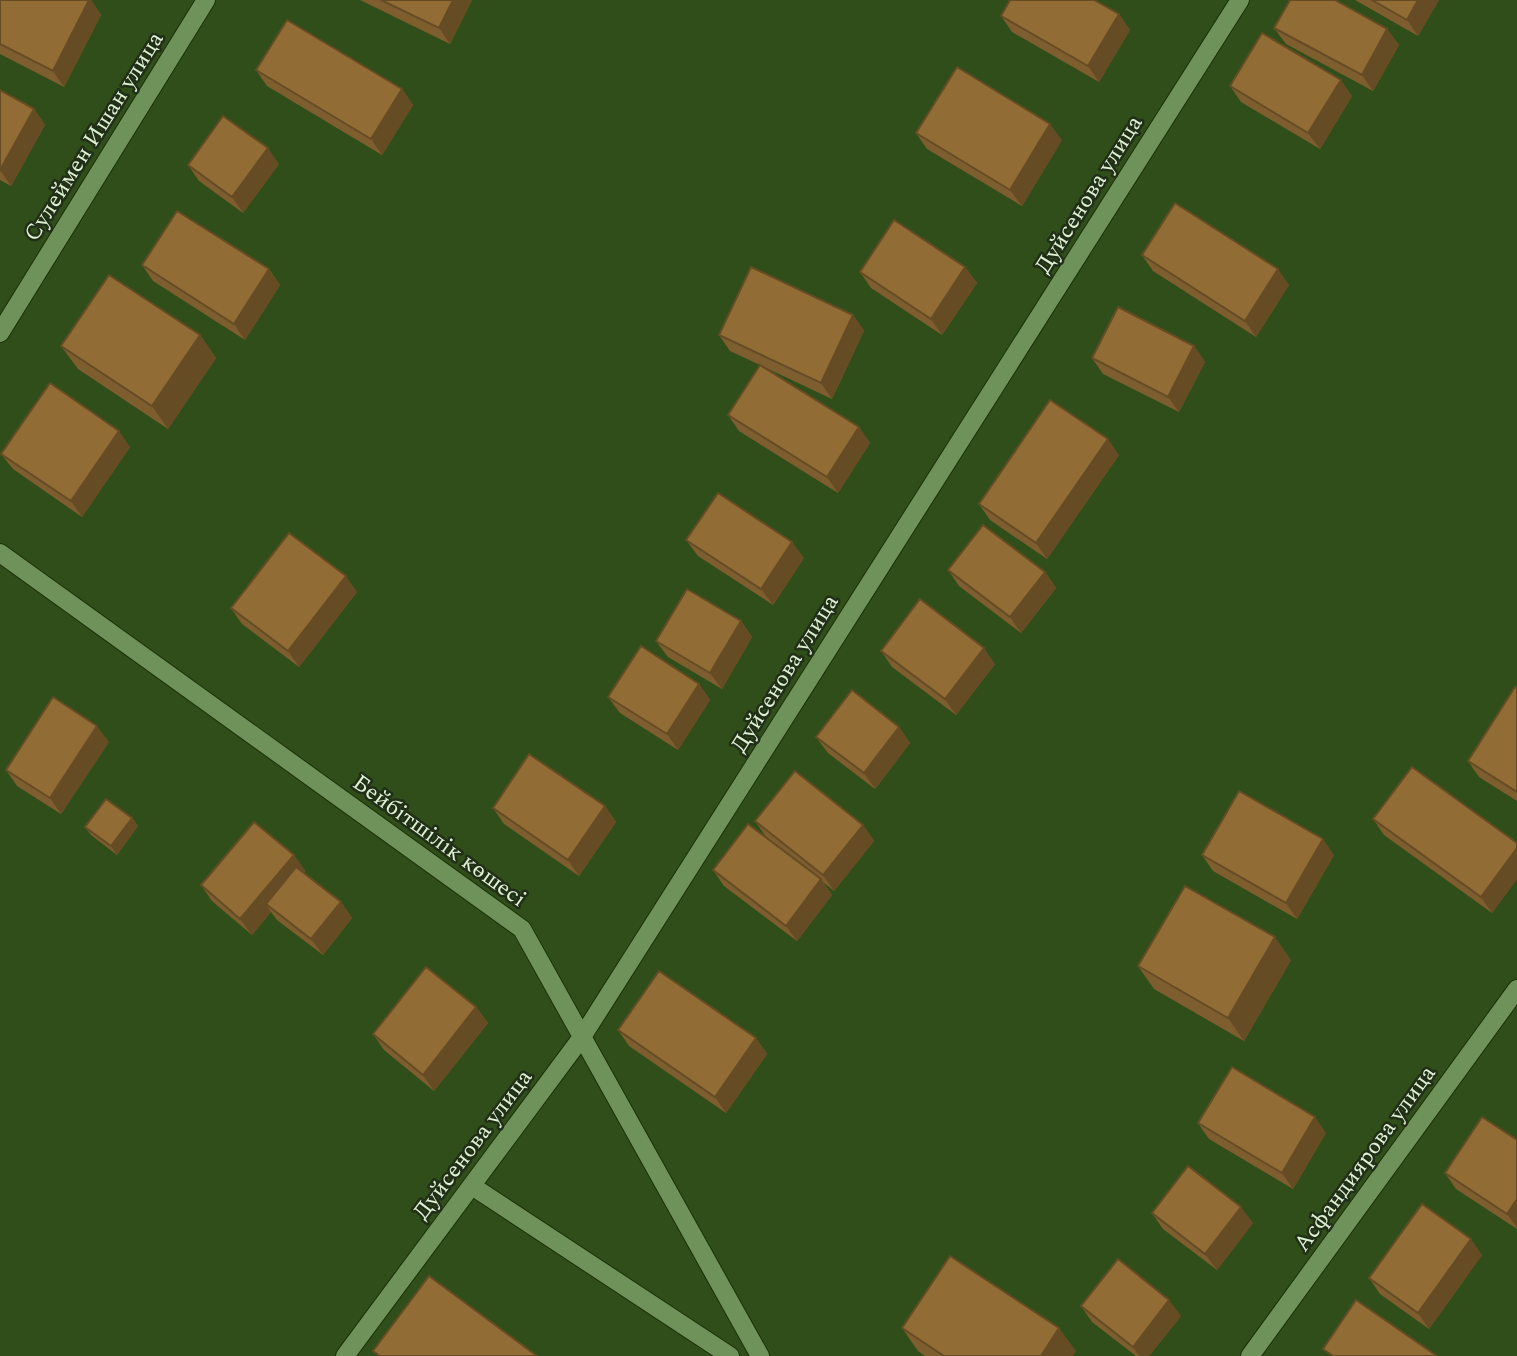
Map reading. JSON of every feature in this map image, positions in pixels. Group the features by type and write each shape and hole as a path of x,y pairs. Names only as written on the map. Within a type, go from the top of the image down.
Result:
{"street":[{"name":"Сулеймен Ишан улица","path":"0,333 206,0"},
{"name":"Дуйсенова улица","path":"345,1356 582,1037 1240,0"},
{"name":"Бейбітшілік көшесі","path":"0,554 522,929 760,1356"},
{"name":"Асфандиярова улица","path":"1250,1356 1517,989"},
{"path":"472,1186 730,1356"}],"building":[{"path":"0,0 89,0 53,71 0,44"},
{"path":"381,0 453,0 439,28"},
{"path":"1010,0 1094,0 1119,14 1088,66 1001,16"},
{"path":"1290,0 1335,0 1387,29 1362,75 1274,28"},
{"path":"1372,0 1418,0 1407,20"},
{"path":"287,20 402,89 371,139 256,70"},
{"path":"1262,33 1341,80 1308,133 1230,86"},
{"path":"957,67 1050,124 1010,190 916,133"},
{"path":"0,90 34,109 0,170"},
{"path":"223,116 268,148 232,197 188,165"},
{"path":"1175,203 1278,269 1245,321 1142,255"},
{"path":"177,211 269,269 234,324 142,265"},
{"path":"894,220 965,267 931,319 860,272"},
{"path":"751,267 853,315 821,383 719,335"},
{"path":"109,275 200,335 152,406 61,346"},
{"path":"1118,307 1194,346 1168,397 1092,358"},
{"path":"760,365 859,427 827,477 728,415"},
{"path":"50,383 119,431 71,501 1,454"},
{"path":"1050,400 1108,439 1036,543 979,504"},
{"path":"718,493 792,542 761,589 686,540"},
{"path":"983,525 1045,572 1010,617 948,570"},
{"path":"289,533 346,576 288,651 231,608"},
{"path":"687,589 741,621 710,673 656,641"},
{"path":"920,599 984,648 945,699 881,651"},
{"path":"641,646 699,684 667,734 608,697"},
{"path":"1515,687 1517,688 1517,792 1468,761"},
{"path":"852,690 899,727 864,773 816,737"},
{"path":"53,697 97,726 50,798 6,770"},
{"path":"529,754 605,806 568,860 493,808"},
{"path":"1412,767 1517,843 1517,848 1481,897 1373,819"},
{"path":"795,771 863,825 823,875 755,821"},
{"path":"1239,791 1323,839 1286,903 1202,855"},
{"path":"106,799 132,818 111,846 85,827"},
{"path":"254,822 294,855 240,919 201,885"},
{"path":"748,824 821,879 786,926 713,870"},
{"path":"296,867 341,902 311,939 266,904"},
{"path":"1185,886 1275,937 1228,1018 1138,966"},
{"path":"426,967 476,1007 423,1075 373,1034"},
{"path":"659,971 756,1038 715,1097 618,1030"},
{"path":"1232,1067 1315,1117 1282,1173 1198,1123"},
{"path":"1482,1117 1517,1140 1517,1199 1507,1214 1445,1173"},
{"path":"1188,1166 1241,1207 1205,1254 1152,1213"},
{"path":"1422,1204 1471,1239 1418,1313 1369,1278"},
{"path":"950,1256 1059,1328 1041,1356 944,1356 902,1328"},
{"path":"1118,1259 1169,1300 1133,1347 1081,1306"},
{"path":"429,1276 537,1356 380,1356 373,1351"},
{"path":"1356,1300 1437,1356 1333,1356 1323,1349"}]}
